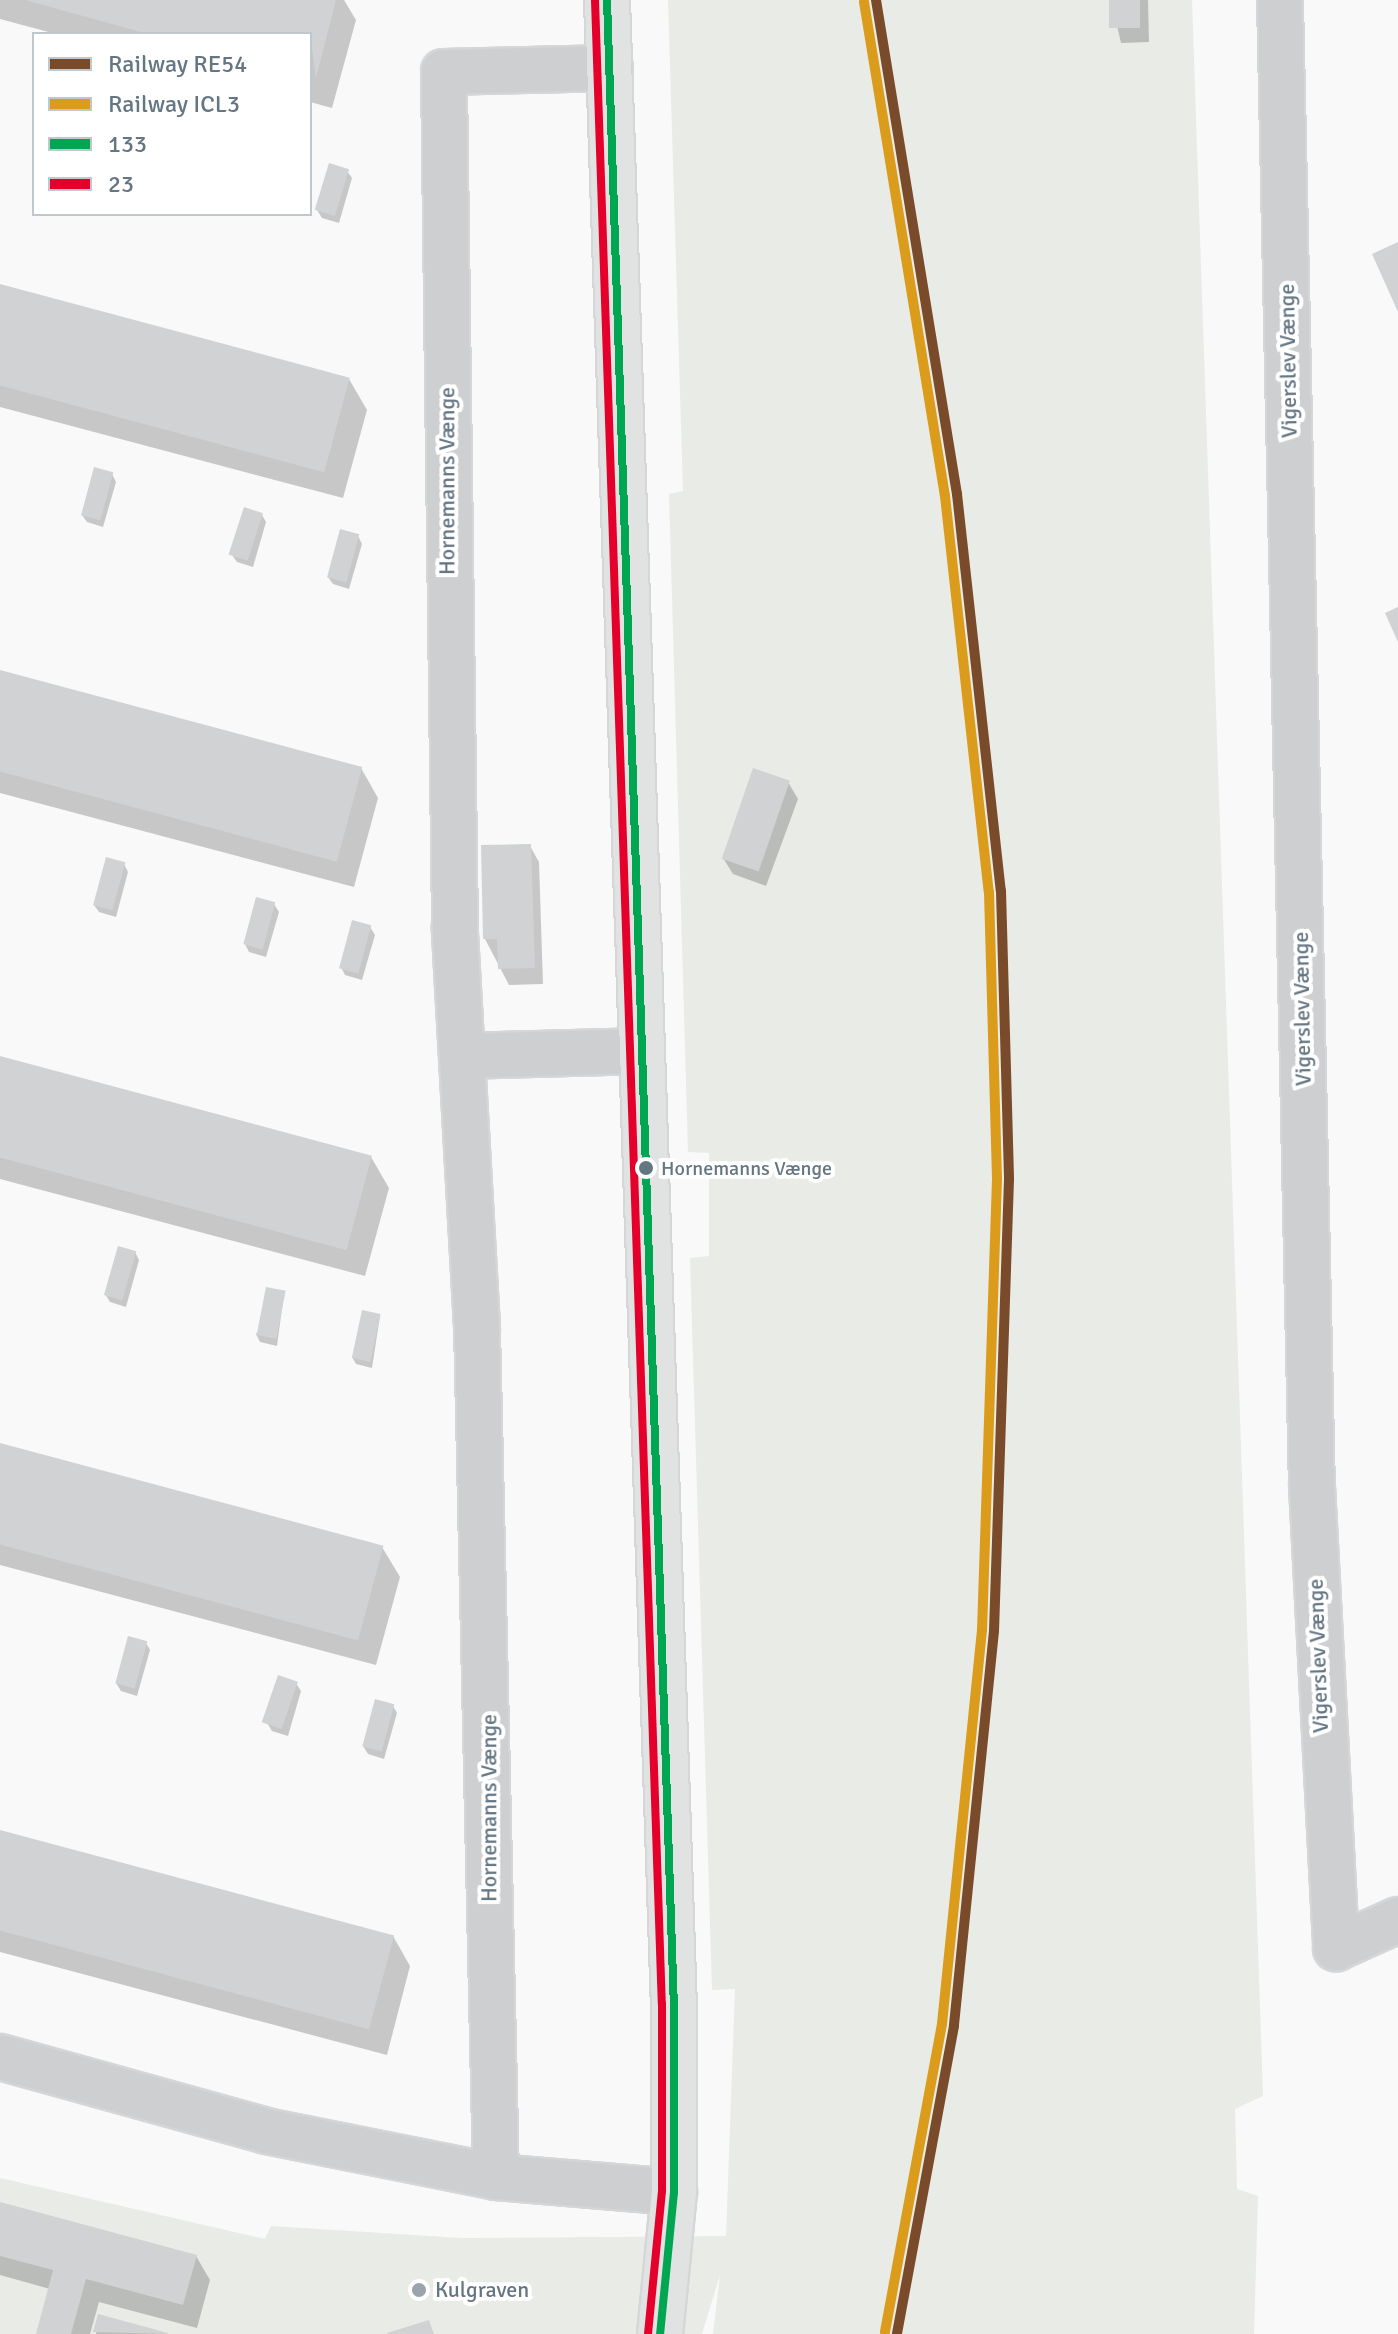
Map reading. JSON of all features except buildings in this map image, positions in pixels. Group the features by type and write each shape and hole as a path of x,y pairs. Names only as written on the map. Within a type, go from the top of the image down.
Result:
{"street":[{"path":"607,0 674,1994 674,2192 660,2334"},
{"name":"Vigerslev Vænge","path":"1280,0 1312,1486 1336,1948 1398,1920"},
{"name":"Hornemanns Vænge","path":"496,2177 465,1056 454,898 444,72 610,68"},
{"path":"465,1056 641,1051"},
{"path":"0,2057 266,2131 496,2177 674,2192"}],"shaded area":[{"path":"668,0 1192,0 1263,2096 1235,2109 1237,2189 1258,2196 1254,2334 713,2334 720,2275 702,2334 0,2334 0,2178 265,2239 271,2226 462,2238 726,2236 735,1989 712,1990 690,1258 709,1256 709,1153 688,1152 669,494 683,491"}],"rail line":[{"name":"RE54","path":"876,0 957,494 1001,891 1009,1179 994,1631 954,2026 897,2334"},
{"name":"ICL3","path":"864,2 945,496 989,892 997,1179 982,1630 942,2024 885,2332"}],"transit line":[{"name":"23","path":"595,0 662,2004 662,2191 648,2333"},
{"name":"133","path":"607,0 674,2004 674,2192 660,2334"}],"place":[{"name":"Hornemanns Vænge","path":"646,1168"},
{"name":"Kulgraven","path":"419,2290"}]}
